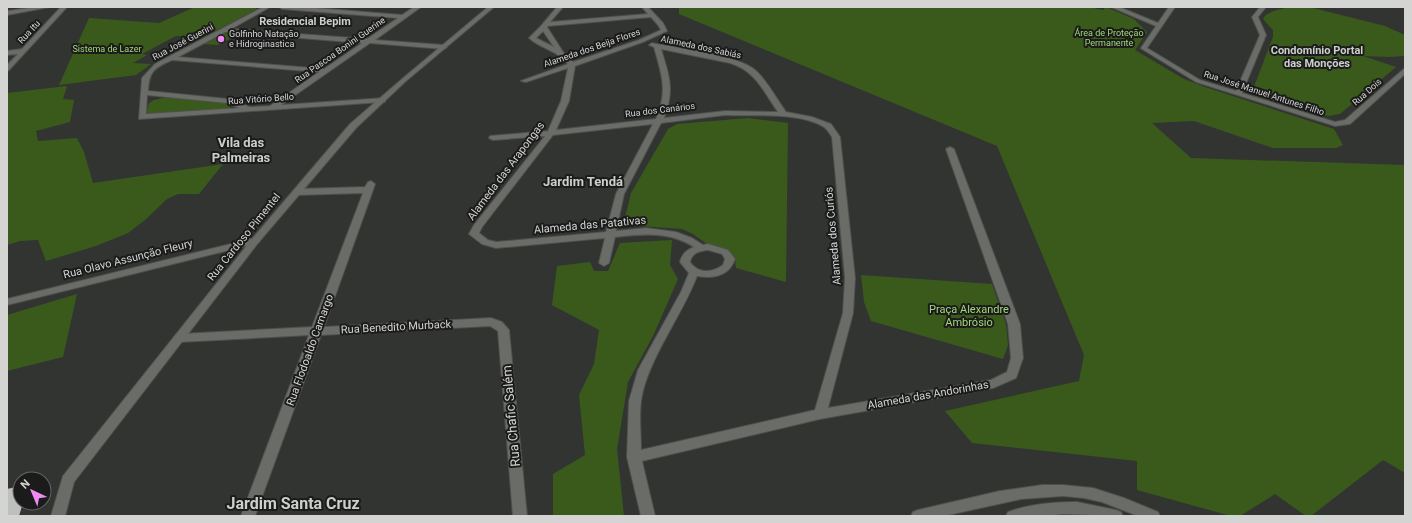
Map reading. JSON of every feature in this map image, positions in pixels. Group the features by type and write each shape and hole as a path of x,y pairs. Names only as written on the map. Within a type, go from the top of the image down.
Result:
{"street":[{"path":"7,13 47,7"},
{"name":"Rua Itu","path":"7,69 64,7"},
{"name":"Rua José Guerini","path":"142,117 146,78 150,71 157,65 226,30 267,7"},
{"path":"282,7 403,17"},
{"name":"Rua Pascoa Bonini Guerine","path":"272,108 418,7"},
{"name":"Rua Cardoso Pimentel","path":"58,516 68,480 255,241 353,126 491,7"},
{"path":"560,7 532,38 560,51 572,65"},
{"path":"645,7 652,15"},
{"path":"1114,7 1158,26 1172,7"},
{"path":"1238,94 1263,35 1255,17 1263,7"},
{"path":"544,26 652,15"},
{"name":"Alameda dos Beija Flores","path":"524,81 641,41 664,31 661,24 652,15"},
{"path":"544,26 560,51"},
{"name":"Rua José Manuel Antunes Filho","path":"1158,26 1144,48 1198,81 1323,121 1339,124"},
{"path":"226,30 444,47"},
{"name":"Alameda dos Sabiás","path":"641,41 657,47 732,61 744,65 754,72 784,114"},
{"path":"604,263 609,236 620,194 666,104 666,76 657,47"},
{"path":"7,53 23,51"},
{"path":"172,58 326,71"},
{"name":"Alameda das Arapongas","path":"478,238 474,234 477,227 551,133 565,101 572,65"},
{"name":"Rua Dois","path":"1339,124 1347,122 1405,70"},
{"path":"145,93 228,101 250,109"},
{"name":"Rua Vitório Bello","path":"142,117 382,100"},
{"name":"Rua dos Canários","path":"493,138 551,133 725,113 784,114 809,119 828,126"},
{"name":"Alameda dos Curiós","path":"820,414 848,312 850,278 836,137 828,126"},
{"name":"Alameda das Andorinhas","path":"634,457 820,414 993,384 1012,375 1017,358 1014,324 950,149"},
{"name":"Rua Flodoaldo Camargo","path":"248,516 370,187 297,192"},
{"name":"Alameda das Patativas","path":"478,238 496,245 609,236 646,231 675,234 690,240 702,248"},
{"name":"Rua Olavo Assunção Fleury","path":"7,302 255,241"},
{"path":"702,248 714,248 725,252 730,259 724,270 713,274 694,272 687,266 686,258 691,251 702,248"},
{"path":"648,516 634,457 635,401 644,370 686,292 694,272"},
{"name":"Rua Benedito Murback","path":"180,338 491,322"},
{"name":"Rua Chafic Salém","path":"491,322 498,325 503,330 520,516"},
{"path":"918,516 1016,494 1054,490 1085,492 1111,499 1153,516"},
{"path":"1013,516 1046,508 1071,507 1098,510 1116,516"}],"green space":[{"name":"Sistema de Lazer","path":"195,7 254,7 257,9 202,38 176,36 142,54 147,55 133,63 151,64 136,75 59,85 89,18 159,23"},
{"name":"Área de Proteção Permanente","path":"679,7 1089,7 1103,10 1106,7 1134,19 1147,32 1135,50 1184,79 1334,129 1343,145 1336,148 1273,148 1194,121 1152,123 1191,158 1405,165 1405,473 1383,460 1311,516 1306,516 1275,494 1240,516 1231,516 1137,490 1137,461 972,443 945,411 1079,381 1084,355 997,146 679,14"},
{"path":"1290,7 1309,7 1385,26 1405,35 1405,56 1363,56 1396,67 1340,114 1328,116 1256,96 1252,92 1273,37 1273,30 1263,19 1271,12"},
{"name":"Golfinho Natação e Hidroginastica","path":"223,33 239,34 218,45 203,44"},
{"path":"67,86 63,99 74,100 70,122 36,131 38,141 77,138 84,152 93,183 223,164 199,194 178,194 167,199 145,220 128,233 96,246 46,261 38,240 20,241 7,245 7,93"},
{"path":"167,97 228,103 230,107 229,109 146,114 149,103 154,100"},
{"path":"748,118 788,123 786,282 736,268 735,259 721,249 707,244 693,234 682,229 640,226 629,223 625,218 631,193 668,129 677,124"},
{"path":"672,240 670,265 678,279 653,336 628,382 617,449 624,516 553,516 553,474 585,455 579,395 594,364 599,330 552,305 557,266 590,262 594,271 608,271 620,243"},
{"name":"Praça Alexandre Ambrósio","path":"861,275 992,284 1006,324 1008,345 1003,359 871,321 864,302"},
{"path":"77,294 63,357 7,371 7,315"}],"building":[{"path":"12,488 12,511 21,511 19,516 7,516 7,489"}],"place":[{"name":"Golfinho Natação e Hidroginastica","path":"221,39"}],"district":[{"name":"Residencial Bepim","path":"305,21"},
{"name":"Condomínio Portal das Monções","path":"1317,56"},
{"name":"Vila das Palmeiras","path":"241,150"},
{"name":"Jardim Tendá","path":"583,181"},
{"name":"Jardim Santa Cruz","path":"293,503"}]}
